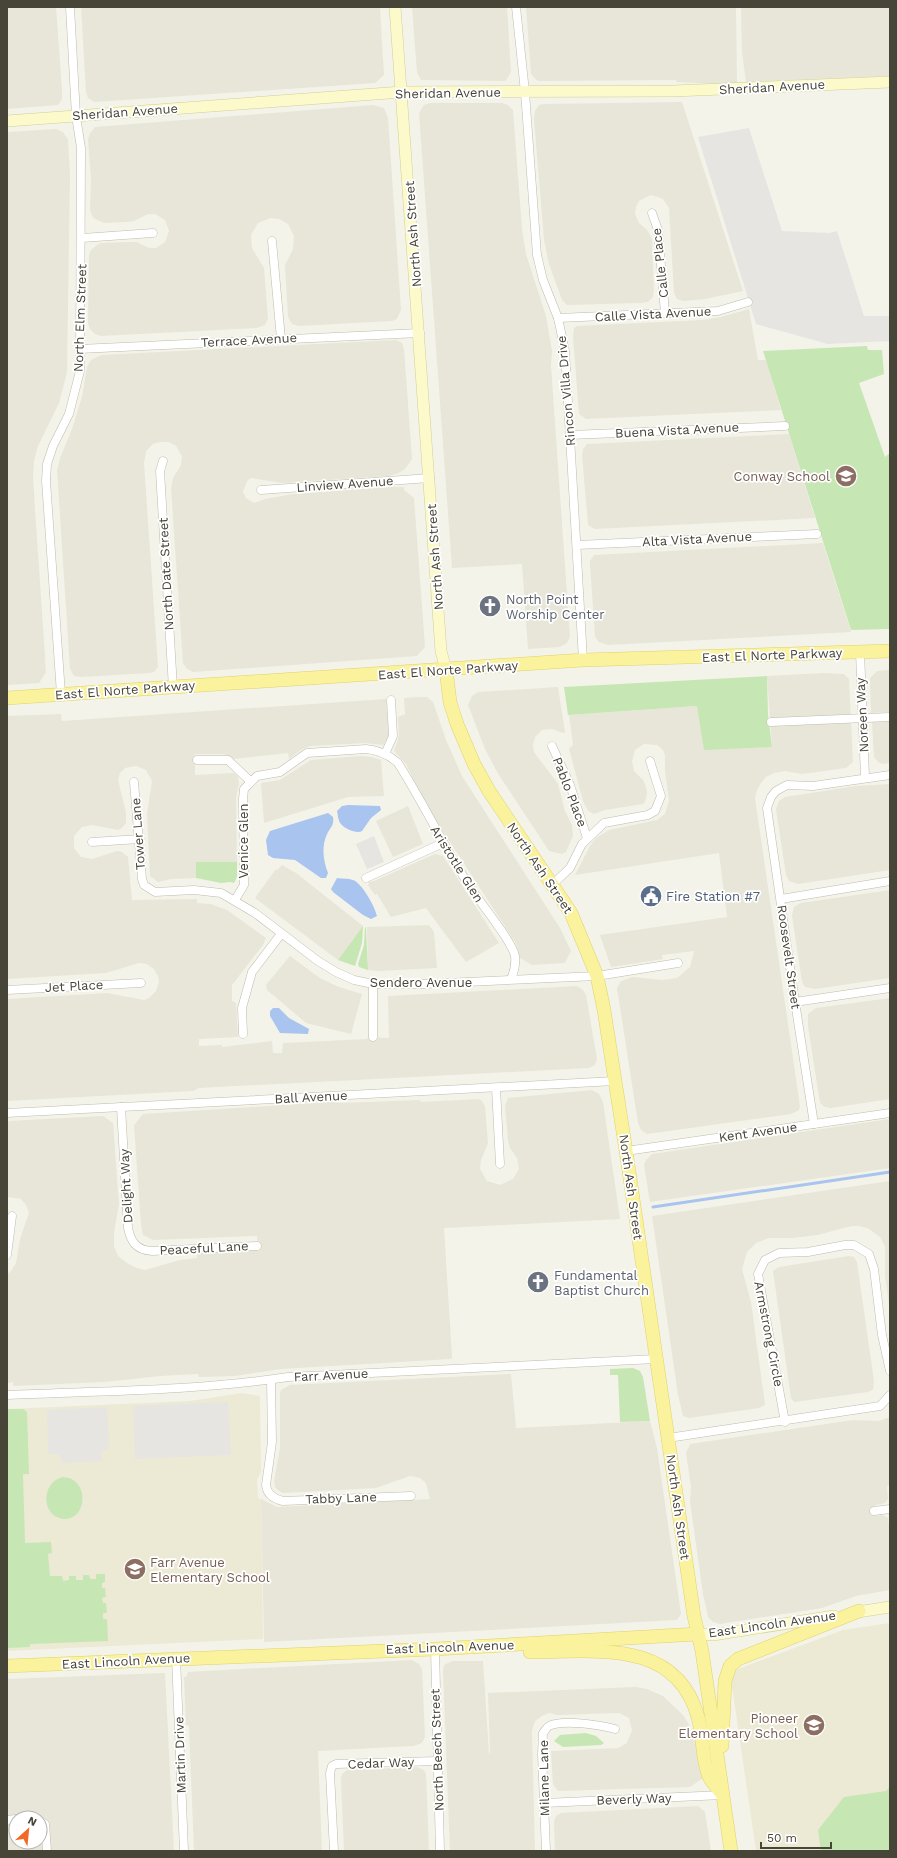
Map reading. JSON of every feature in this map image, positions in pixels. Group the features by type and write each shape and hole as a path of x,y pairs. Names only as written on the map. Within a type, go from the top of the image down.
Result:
{"main road":[{"name":"East El Norte Parkway","path":"7,698 583,660 890,651"},
{"name":"North Ash Street","path":"446,670 450,702 457,724 474,764 498,805 553,884 571,913 597,976 626,1152 694,1616 731,1851"},
{"path":"720,1774 725,1681 730,1666 738,1659 859,1611"},
{"name":"East Lincoln Avenue","path":"7,1666 176,1658 435,1649 698,1634"},
{"path":"435,1649 520,1652 626,1653 647,1658 665,1668 678,1679 686,1689 693,1702 698,1718 708,1776 723,1795"}],"street":[{"name":"North Elm Street","path":"61,694 46,481 47,464 53,446 69,414 80,371 79,348 82,238 81,148 76,116 70,7"},
{"name":"North Ash Street","path":"395,7 420,332 441,651 446,670"},
{"name":"Rincon Villa Drive","path":"516,7 525,92 537,255 543,280 558,318 565,351 583,660"},
{"name":"Sheridan Avenue","path":"7,120 402,92 687,91 890,82"},
{"name":"Calle Place","path":"652,213 658,230 665,313"},
{"path":"82,238 153,234"},
{"path":"272,241 281,339"},
{"name":"Calle Vista Avenue","path":"558,318 718,310 748,302"},
{"name":"Terrace Avenue","path":"79,348 420,332"},
{"name":"Buena Vista Avenue","path":"570,435 785,426"},
{"name":"North Date Street","path":"163,461 160,471 172,688"},
{"name":"Linview Avenue","path":"261,490 430,478"},
{"name":"Alta Vista Avenue","path":"577,545 816,534"},
{"name":"Noreen Way","path":"860,652 865,778"},
{"path":"197,760 228,760 250,781 257,776 280,772 307,753 366,748 385,754 393,736 391,700"},
{"path":"771,722 890,717"},
{"name":"Pablo Place","path":"552,746 570,785 587,838"},
{"name":"Aristotle Glen","path":"385,754 398,763 443,843 472,890 510,944 515,956 514,972 510,980"},
{"path":"553,884 570,868 582,844 587,838 604,823 656,811 661,796 650,761"},
{"path":"865,778 890,774"},
{"name":"Roosevelt Street","path":"814,1124 767,808 771,797 776,791 787,785 813,786 865,778"},
{"name":"Venice Glen","path":"235,900 244,885 243,799 244,790 250,781"},
{"name":"Tower Lane","path":"134,782 140,839 142,880 144,885"},
{"path":"92,842 140,839"},
{"path":"366,878 443,843"},
{"path":"781,899 890,881"},
{"name":"Sendero Avenue","path":"144,885 155,892 207,890 221,893 235,900 336,972 354,980 373,984 424,984 597,976 678,963"},
{"path":"243,1034 242,1008 252,972 281,934"},
{"name":"Jet Place","path":"7,990 140,983"},
{"path":"373,984 373,1037"},
{"path":"795,1002 890,988"},
{"name":"Ball Avenue","path":"7,1113 615,1081"},
{"path":"496,1088 500,1164"},
{"name":"Delight Way","path":"121,1107 128,1228 135,1246 144,1250 152,1251"},
{"name":"Kent Avenue","path":"626,1152 890,1113"},
{"path":"7,1255 12,1216"},
{"name":"Armstrong Circle","path":"786,1422 758,1274 766,1260 772,1256 779,1253 808,1252 845,1245 854,1245 869,1254 874,1269 882,1335 890,1371"},
{"name":"Peaceful Lane","path":"152,1251 257,1246"},
{"name":"Farr Avenue","path":"7,1395 185,1388 288,1377 656,1359"},
{"name":"Tabby Lane","path":"271,1380 272,1442 266,1478 266,1491 271,1496 283,1501 411,1496"},
{"path":"668,1438 786,1422 880,1406 890,1395"},
{"path":"874,1511 890,1509"},
{"name":"East Lincoln Avenue","path":"698,1634 713,1635 822,1619 890,1606"},
{"name":"North Beech Street","path":"435,1649 440,1851"},
{"name":"Martin Drive","path":"176,1658 184,1851"},
{"name":"Milane Lane","path":"546,1851 542,1754 543,1733 549,1726 557,1724 588,1723 614,1729"},
{"name":"Cedar Way","path":"334,1851 330,1773 332,1766 336,1764 437,1761"},
{"name":"Beverly Way","path":"544,1803 723,1795"}],"shaded area":[{"path":"7,7 56,7 62,91 62,99 58,105 7,109"},
{"path":"81,7 380,7 384,75 375,83 94,102 88,98 86,92"},
{"path":"412,7 507,7 511,72 507,79 505,81 421,80 417,73"},
{"path":"526,7 736,7 737,83 715,84 677,82 676,80 538,81 531,74"},
{"path":"741,7 890,7 890,76 746,82 742,53"},
{"path":"682,102 743,291 705,299 684,301 677,299 674,293 669,208 663,199 651,195 639,201 635,214 639,223 647,230 652,239 653,297 648,302 641,303 567,305 562,300 549,264 544,240 534,119 535,111 539,105 544,104"},
{"path":"430,103 502,103 508,105 513,110 522,229 526,254 546,316 552,351 551,366 570,637 567,643 560,647 528,649 522,564 452,568 419,113 424,105"},
{"path":"373,105 384,108 388,118 401,310 397,319 392,321 299,326 292,324 288,317 285,265 293,249 294,236 288,224 279,219 271,218 258,223 251,235 252,248 264,268 268,319 265,325 257,328 101,336 95,334 90,329 88,323 89,255 91,250 101,243 127,242 137,242 149,248 156,248 165,242 169,231 165,220 155,214 148,214 134,221 127,222 104,223 93,218 90,210 91,180 88,139 90,133 95,127"},
{"path":"749,128 782,231 829,233 837,231 864,316 890,316 890,341 828,344 756,324 698,137"},
{"path":"56,129 63,132 68,140 70,175 67,372 59,403 38,446 34,461 33,478 46,672 39,683 7,685 7,132"},
{"path":"749,309 758,360 766,360 781,410 586,419 579,414 573,336 574,328 577,326 702,320 721,317"},
{"path":"396,340 402,343 404,349 412,459 405,469 397,474 388,476 282,483 251,478 247,481 243,492 246,498 254,503 265,499 293,494 404,487 404,490 414,498 425,647 417,656 193,672 187,669 183,663 171,489 173,478 181,465 182,456 176,446 169,442 160,442 153,444 146,451 144,463 158,667 154,672 150,673 81,677 74,676 70,669 57,470 82,397 87,367 91,360 101,355"},
{"path":"789,434 815,518 595,529 588,525 582,455 583,449 587,444"},
{"path":"823,543 851,632 608,645 599,642 595,637 590,564 590,561 594,555"},
{"path":"890,670 890,712 871,713 870,678 877,671"},
{"path":"823,673 844,674 849,679 853,762 846,768 802,774 785,771 774,773 766,777 761,783 755,798 800,1106 799,1110 791,1114 647,1134 641,1130 638,1123 617,988 621,981 633,977 662,980 677,978 690,967 694,951 662,955 663,959 611,967 600,935 727,917 719,853 575,875 590,846 596,838 609,830 657,820 665,814 669,800 665,771 665,755 663,750 657,745 644,744 635,750 632,761 634,771 643,780 646,787 647,794 645,802 643,804 605,810 594,814 588,811 583,801 569,749 573,745 569,715 697,706 772,747 767,676"},
{"path":"558,687 565,732 563,733 552,729 542,730 535,737 533,745 534,752 558,784 565,811 572,825 573,836 566,852 562,854 549,851 497,772 485,749 468,705 472,696 478,692"},
{"path":"427,697 433,702 446,740 462,776 560,928 571,951 565,963 532,965 520,958 517,945 426,805 406,764 394,751 399,736 398,717 405,714 404,698"},
{"path":"386,699 389,735 383,745 366,743 310,746 301,750 289,759 288,753 234,759 224,754 195,754 195,775 234,773 238,777 239,784 236,797 237,862 196,862 196,878 171,879 158,882 150,876 147,814 152,781 146,770 136,766 125,768 120,773 118,780 126,812 126,823 118,830 92,825 82,827 74,836 74,848 81,857 92,859 117,851 122,852 128,857 132,900 197,899 197,903 211,904 227,910 266,938 263,945 232,985 232,1001 236,1003 238,1037 199,1039 199,1046 222,1045 222,1047 272,1041 273,1053 282,1053 283,1043 367,1039 368,1037 389,1038 388,996 577,986 583,990 586,995 597,1059 595,1065 589,1068 199,1088 193,1091 7,1101 7,999 107,993 144,1000 149,998 156,991 159,982 158,976 154,969 147,964 139,963 106,973 7,979 7,716 61,714 62,721"},
{"path":"890,721 890,763 882,764 874,757 872,722"},
{"path":"361,756 381,760 384,796 348,797 264,823 261,783 280,780 311,760"},
{"path":"890,784 890,870 798,884 789,881 786,875 776,809 779,801 785,797 856,786"},
{"path":"408,806 423,844 393,857 376,821"},
{"path":"374,836 384,862 367,869 356,844"},
{"path":"435,854 443,856 499,943 466,962 426,908 391,917 377,894 375,895 368,885 369,882"},
{"path":"282,865 296,873 363,926 338,960 255,898 276,869 277,870"},
{"path":"890,890 890,978 815,989 805,987 802,982 792,916 794,907 801,903"},
{"path":"429,925 434,932 437,968 378,971 368,970 367,927"},
{"path":"290,956 320,978 339,987 362,994 351,1034 306,1023 267,990 266,985"},
{"path":"890,998 890,1099 831,1108 825,1107 820,1103 808,1026 808,1014 816,1008"},
{"path":"592,1090 599,1094 603,1102 620,1219 444,1228 451,1359 281,1369 235,1376 199,1377 198,1374 104,1382 13,1386 13,1382 7,1383 7,1274 16,1263 20,1239 29,1213 26,1205 21,1199 7,1197 7,1119 8,1121 103,1116 113,1123 119,1204 114,1233 114,1246 118,1256 127,1263 145,1270 180,1260 197,1258 197,1253 258,1250 257,1236 153,1240 143,1235 134,1125 143,1114 331,1102 342,1103 420,1100 421,1102 478,1099 481,1100 485,1106 488,1143 481,1160 480,1169 487,1181 500,1185 513,1179 519,1169 517,1158 510,1148 508,1141 505,1106 508,1098"},
{"path":"890,1119 890,1168 650,1202 644,1165 646,1160 652,1154"},
{"path":"890,1181 890,1312 885,1276 885,1247 880,1237 869,1229 860,1226 852,1226 817,1235 793,1238 769,1238 756,1243 747,1252 742,1269 751,1302 765,1405 759,1408 689,1418 683,1416 678,1395 652,1216"},
{"path":"849,1256 854,1257 857,1262 874,1381 873,1390 868,1392 794,1402 791,1398 773,1271 779,1267"},
{"path":"511,1374 516,1428 650,1421 657,1448 681,1614 677,1620 264,1642 261,1499 277,1507 430,1499 426,1483 420,1478 410,1476 376,1488 283,1493 279,1491 275,1487 274,1481 280,1448 281,1390 290,1385"},
{"name":"Farr Avenue Elementary School","path":"242,1393 260,1396 261,1472 257,1480 258,1496 259,1499 261,1499 263,1639 7,1651 7,1409 190,1401"},
{"path":"228,1402 231,1455 135,1459 133,1406"},
{"path":"107,1407 109,1443 108,1449 101,1452 102,1461 63,1463 58,1454 48,1454 47,1410"},
{"path":"890,1417 890,1485 887,1486 888,1499 885,1503 873,1506 874,1516 882,1515 888,1518 890,1531 890,1590 856,1596 822,1608 720,1624 713,1622 708,1617 703,1594 690,1502 691,1487 686,1453 690,1444 853,1420 879,1421"},
{"name":"Pioneer Elementary School","path":"890,1623 890,1851 756,1851 731,1679 732,1674 738,1669 843,1630"},
{"path":"412,1660 419,1664 422,1669 425,1737 422,1743 413,1746 318,1751 322,1851 194,1851 189,1726 186,1725 184,1677 186,1677 188,1672"},
{"path":"452,1661 483,1661 489,1754 488,1693 636,1687 647,1689 663,1696 683,1715 690,1726 695,1744 699,1744 703,1778 690,1787 558,1791 553,1784 551,1751 618,1748 627,1743 632,1730 629,1718 619,1713 558,1715 549,1713 535,1721 532,1731 535,1851 450,1851 443,1671 444,1665"},
{"path":"165,1673 174,1851 7,1851 7,1679"},
{"path":"417,1767 424,1770 426,1774 429,1851 344,1851 342,1774 347,1770"},
{"path":"698,1806 705,1812 711,1851 555,1851 554,1821 556,1816 561,1813"}],"green space":[{"name":"Conway School","path":"867,346 868,350 882,350 884,374 859,383 885,457 890,453 890,629 851,630 763,351"},
{"path":"767,676 768,714 772,747 704,750 697,706 568,715 564,687"},
{"path":"196,862 237,862 237,877 234,883 221,883 196,878"},
{"path":"363,926 362,943 355,966 338,960"},
{"path":"365,927 368,970 359,967 358,964 364,945"},
{"path":"633,1368 640,1371 643,1377 650,1421 620,1422 618,1375 610,1375 610,1369"},
{"path":"7,1409 23,1409 27,1412 29,1474 23,1474 25,1543 51,1542 52,1553 48,1554 50,1576 62,1576 63,1581 69,1580 69,1576 76,1576 76,1580 83,1580 83,1575 89,1575 90,1579 96,1579 96,1574 105,1574 105,1582 102,1583 102,1588 105,1588 106,1597 102,1598 103,1603 106,1603 107,1613 103,1613 103,1619 107,1619 108,1641 30,1644 30,1647 7,1648"},
{"path":"63,1477 72,1479 78,1484 82,1499 81,1507 77,1513 71,1518 63,1519 51,1513 48,1506 47,1495 50,1486 58,1479"},
{"path":"586,1733 596,1736 604,1743 601,1745 563,1747 554,1741 560,1735"},
{"path":"890,1787 890,1851 821,1851 818,1830 844,1797 886,1791"}],"water":[{"path":"342,806 380,806 381,810 371,818 362,831 357,832 345,828 339,820 337,811"},
{"path":"328,813 333,817 333,821 324,842 324,858 328,873 326,878 321,878 295,860 273,858 268,855 266,840 270,831"},
{"path":"337,878 351,879 357,882 368,896 377,916 371,919 363,915 333,892 331,889"},
{"path":"273,1008 279,1008 289,1018 309,1029 308,1034 280,1033 270,1016 270,1011"}],"waterway":[{"path":"653,1207 890,1172"}],"place":[{"name":"Conway School","path":"846,476"},
{"name":"North Point Worship Center","path":"490,606"},
{"name":"Fire Station #7","path":"651,896"},
{"name":"Fundamental Baptist Church","path":"538,1282"},
{"name":"Farr Avenue Elementary School","path":"135,1569"},
{"name":"Pioneer Elementary School","path":"814,1725"}]}
